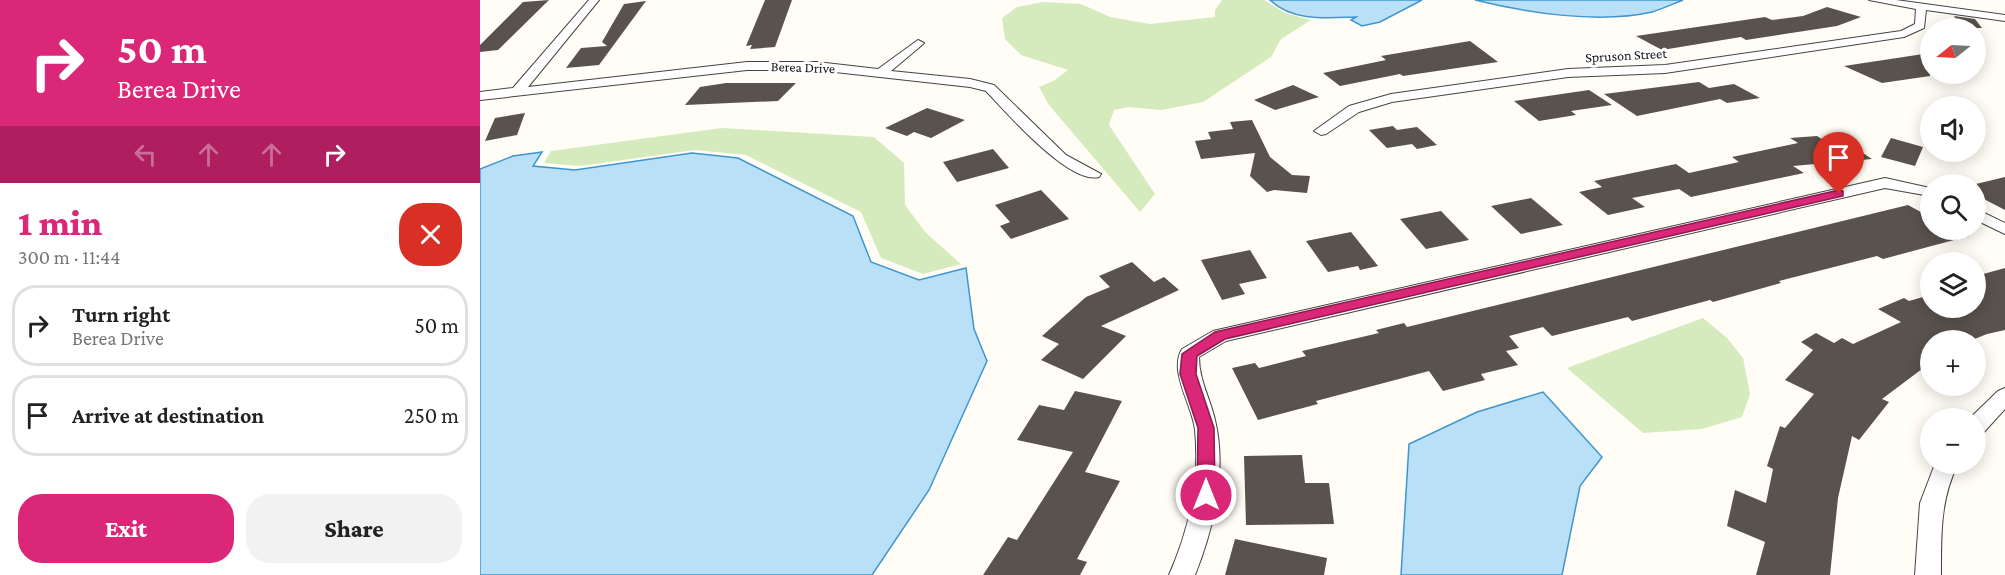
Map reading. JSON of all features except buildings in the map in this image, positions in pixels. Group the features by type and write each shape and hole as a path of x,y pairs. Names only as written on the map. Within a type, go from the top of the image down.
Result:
{"street":[{"path":"518,92 594,0"},
{"path":"1874,0 2005,18"},
{"name":"Spruson Street","path":"1321,131 1354,109 1391,98 1568,73 1665,69 1904,34 1920,26 1921,8"},
{"path":"881,73 918,44"},
{"name":"Berea Drive","path":"480,96 747,66 817,66 970,83 990,88 1061,158 1094,174"},
{"path":"1182,575 1206,495 1206,428 1188,374 1189,354 1220,336 1885,183 1920,190"},
{"path":"1986,219 2005,229"},
{"path":"1986,414 1997,401 2005,396"},
{"path":"1928,575 1929,531 1940,474"}],"green space":[{"path":"1222,0 1264,0 1285,13 1311,20 1281,39 1271,57 1203,102 1161,110 1128,107 1114,110 1109,125 1155,194 1140,212 1049,105 1039,87 1055,80 1068,70 1021,55 1005,39 1002,18 1017,7 1043,2 1081,4 1110,17 1150,24 1215,17 1215,10"},
{"path":"722,128 874,137 904,163 905,205 926,233 961,264 923,274 881,258 861,212 746,155 695,150 580,166 544,163 551,151"},
{"path":"1703,318 1727,338 1743,358 1750,394 1742,417 1702,429 1643,433 1567,368"}],"water":[{"path":"1270,0 1422,0 1380,22 1362,26 1351,20 1356,17 1322,18 1300,15 1279,7"},
{"path":"1475,0 1683,0 1652,12 1587,17 1540,13"},
{"path":"542,152 533,166 575,170 692,153 738,158 853,216 871,262 919,280 966,268 974,329 987,361 929,490 872,575 480,575 480,169 513,156"},
{"path":"1543,392 1602,457 1580,486 1562,575 1401,575 1409,444 1477,412"}],"route":[{"path":"1206,495 1206,428 1188,374 1189,354 1220,336 1839,194"}]}
